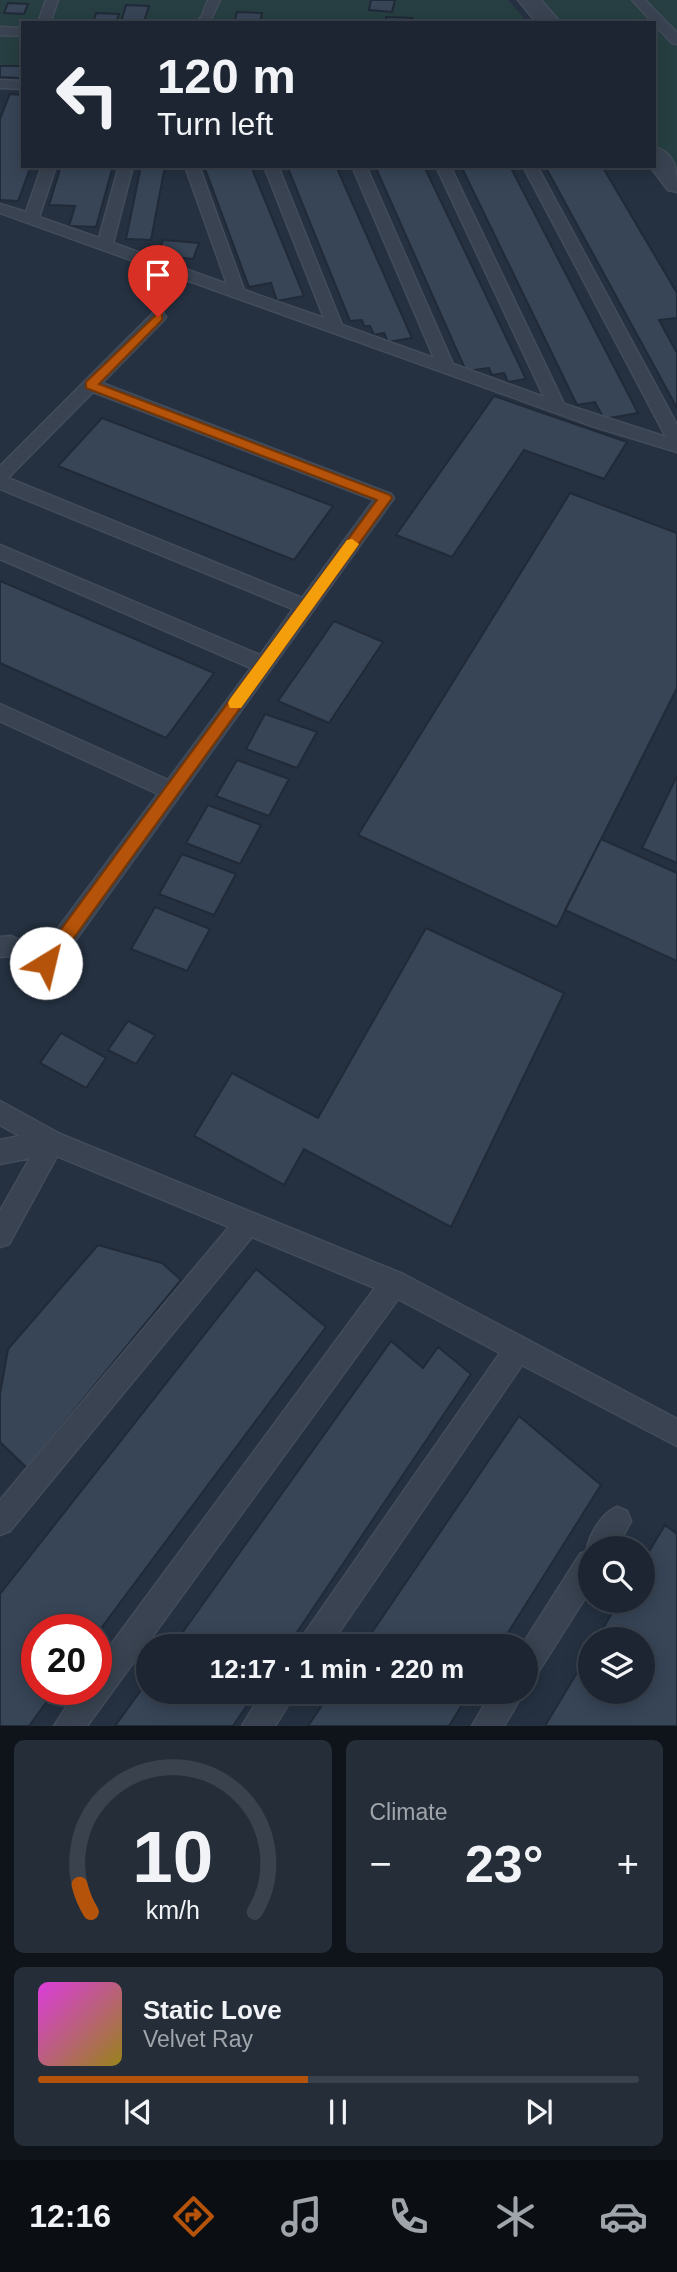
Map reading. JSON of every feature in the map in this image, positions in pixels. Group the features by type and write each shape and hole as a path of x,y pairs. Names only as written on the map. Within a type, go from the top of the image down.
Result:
{"street":[{"path":"529,0 548,21"},
{"path":"656,158 677,184"}],"lane":[{"path":"45,21 52,0"},
{"path":"204,21 214,0"},
{"path":"638,0 677,40"},
{"path":"0,31 21,32"},
{"path":"0,85 21,85"},
{"path":"32,219 48,168"},
{"path":"105,245 125,168"},
{"path":"193,168 237,291"},
{"path":"272,168 335,326"},
{"path":"360,168 446,366"},
{"path":"444,168 557,407"},
{"path":"531,168 677,443"},
{"path":"0,208 557,407 677,443"},
{"path":"0,476 158,317"},
{"path":"0,947 11,946 46,963 386,498 90,385"},
{"path":"0,482 306,607"},
{"path":"0,552 263,665"},
{"path":"0,712 172,791"},
{"path":"0,1112 52,1142 394,1283 677,1433"},
{"path":"0,1152 52,1142"},
{"path":"0,1235 52,1142"},
{"path":"0,1521 248,1223"},
{"path":"69,1726 394,1283"},
{"path":"321,1634 518,1349"},
{"path":"608,1536 618,1521"},
{"path":"538,1647 578,1583"},
{"path":"257,1726 273,1704"},
{"path":"487,1726 501,1704"}],"green space":[{"path":"0,0 508,0 526,21 21,21 21,66 0,66"},
{"path":"538,0 677,0 677,173 656,145 656,21 556,21"}],"building":[{"path":"371,0 395,0 392,12 369,10"},
{"path":"8,3 28,4 24,14 4,13"},
{"path":"126,5 149,6 144,21 121,21"},
{"path":"237,12 262,13 260,21 235,21"},
{"path":"96,13 119,14 117,21 94,21"},
{"path":"386,17 413,18 413,21 385,21"},
{"path":"0,66 21,66 21,78 0,77"},
{"path":"10,94 21,95 21,168 30,168 18,201 0,200 0,119"},
{"path":"60,168 112,168 96,227 69,226 75,206 49,205"},
{"path":"141,168 165,168 151,240 126,239"},
{"path":"205,168 252,168 304,296 277,301 271,283 249,287"},
{"path":"288,168 337,168 412,338 388,342 384,333 374,335 370,326 364,326 362,320 350,321"},
{"path":"376,168 425,168 526,379 508,382 504,373 492,375 489,368 466,371"},
{"path":"462,168 511,168 638,413 604,419 595,402 577,405"},
{"path":"546,168 603,168 677,293 677,318 659,320 677,353 677,408"},
{"path":"163,240 199,243 193,259 158,255"},
{"path":"494,396 627,442 604,479 524,450 452,557 396,535"},
{"path":"102,418 333,506 294,560 58,466"},
{"path":"570,493 677,533 677,688 557,927 358,835"},
{"path":"0,581 214,673 166,738 0,663"},
{"path":"334,621 383,642 329,723 278,701"},
{"path":"265,714 317,732 297,768 246,749"},
{"path":"237,760 289,779 269,816 216,796"},
{"path":"677,776 677,863 642,848"},
{"path":"208,805 261,825 240,864 186,843"},
{"path":"601,839 677,873 677,961 565,910"},
{"path":"182,854 236,874 214,915 159,894"},
{"path":"155,907 210,929 187,971 131,949"},
{"path":"426,928 564,993 451,1227 304,1149 284,1185 194,1136 232,1073 318,1118"},
{"path":"128,1021 155,1035 136,1064 108,1050"},
{"path":"61,1033 106,1058 86,1088 40,1063"},
{"path":"98,1245 162,1263 181,1280 27,1468 0,1442 0,1394 8,1349"},
{"path":"256,1269 326,1327 112,1614 21,1614 21,1705 44,1705 29,1726 0,1726 0,1594"},
{"path":"391,1341 423,1368 438,1347 471,1374 296,1634 181,1634"},
{"path":"519,1416 601,1485 507,1634 371,1634"},
{"path":"665,1525 677,1534 677,1726 545,1726 578,1671 578,1704 655,1704 655,1627 604,1627 612,1613 655,1613 655,1542"},
{"path":"136,1697 136,1704 248,1704 233,1726 115,1726"},
{"path":"323,1704 463,1704 449,1726 308,1726"}],"slow traffic":[{"path":"235,703 352,544"}],"route":[{"path":"46,963 386,498 90,385 158,317"}]}
